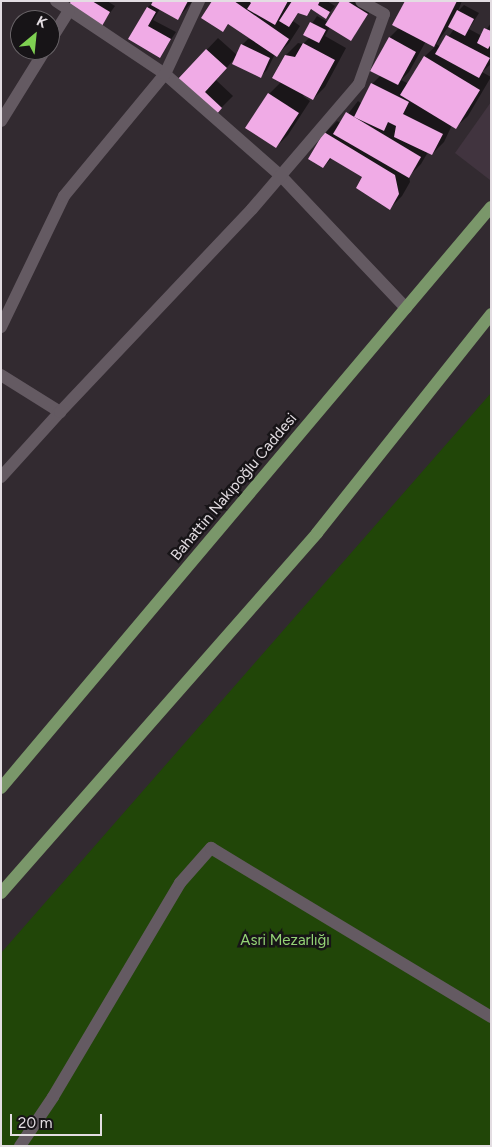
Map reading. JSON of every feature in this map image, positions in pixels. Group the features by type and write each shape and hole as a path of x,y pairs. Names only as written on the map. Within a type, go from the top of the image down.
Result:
{"main road":[{"name":"Bahattin Nakıpoğlu Caddesi","path":"1,788 491,207"},
{"path":"1,893 317,533 491,314"}],"street":[{"path":"56,1 165,74 281,176 406,308"},
{"path":"1,327 64,196 165,74 199,1"},
{"path":"1,477 252,209 359,84 384,14 361,1"},
{"path":"60,25 69,10"},
{"path":"1,121 39,60"},
{"path":"1,375 60,412"},
{"path":"20,1146 53,1097 180,883 212,848 491,1017"}],"shaded area":[{"path":"491,102 491,178 490,180 455,153"}],"green space":[{"name":"Asri Mezarlığı","path":"491,393 491,1146 1,1146 1,953"}],"building":[{"path":"71,1 92,1 110,12 102,26 68,7"},
{"path":"153,1 188,1 178,20 151,5"},
{"path":"212,1 234,1 289,39 277,57 228,24 223,32 201,18"},
{"path":"249,1 288,1 275,25 247,9 251,3"},
{"path":"292,1 320,1 318,5 330,12 326,19 311,9 307,16 298,13 289,27 279,21"},
{"path":"340,1 347,1 368,14 351,41 325,25"},
{"path":"405,1 457,1 434,47 392,25"},
{"path":"147,7 156,12 148,26 171,39 160,58 128,39"},
{"path":"457,10 474,19 465,36 448,27"},
{"path":"310,22 326,30 319,43 303,35"},
{"path":"484,28 491,31 491,44 488,49 477,43"},
{"path":"446,35 490,58 479,78 435,54"},
{"path":"389,37 416,52 398,85 370,71"},
{"path":"303,43 335,60 313,100 272,78 285,55 295,57"},
{"path":"241,44 270,58 261,78 232,64"},
{"path":"206,49 227,68 205,92 222,108 216,115 177,80"},
{"path":"424,56 480,90 456,129 400,95"},
{"path":"371,83 409,102 403,114 443,134 432,155 394,137 396,126 388,122 384,131 354,117"},
{"path":"268,93 299,113 276,148 245,128"},
{"path":"346,112 421,157 409,178 333,134"},
{"path":"324,132 395,175 399,194 390,210 356,188 362,177 330,158 323,168 308,159"}]}
